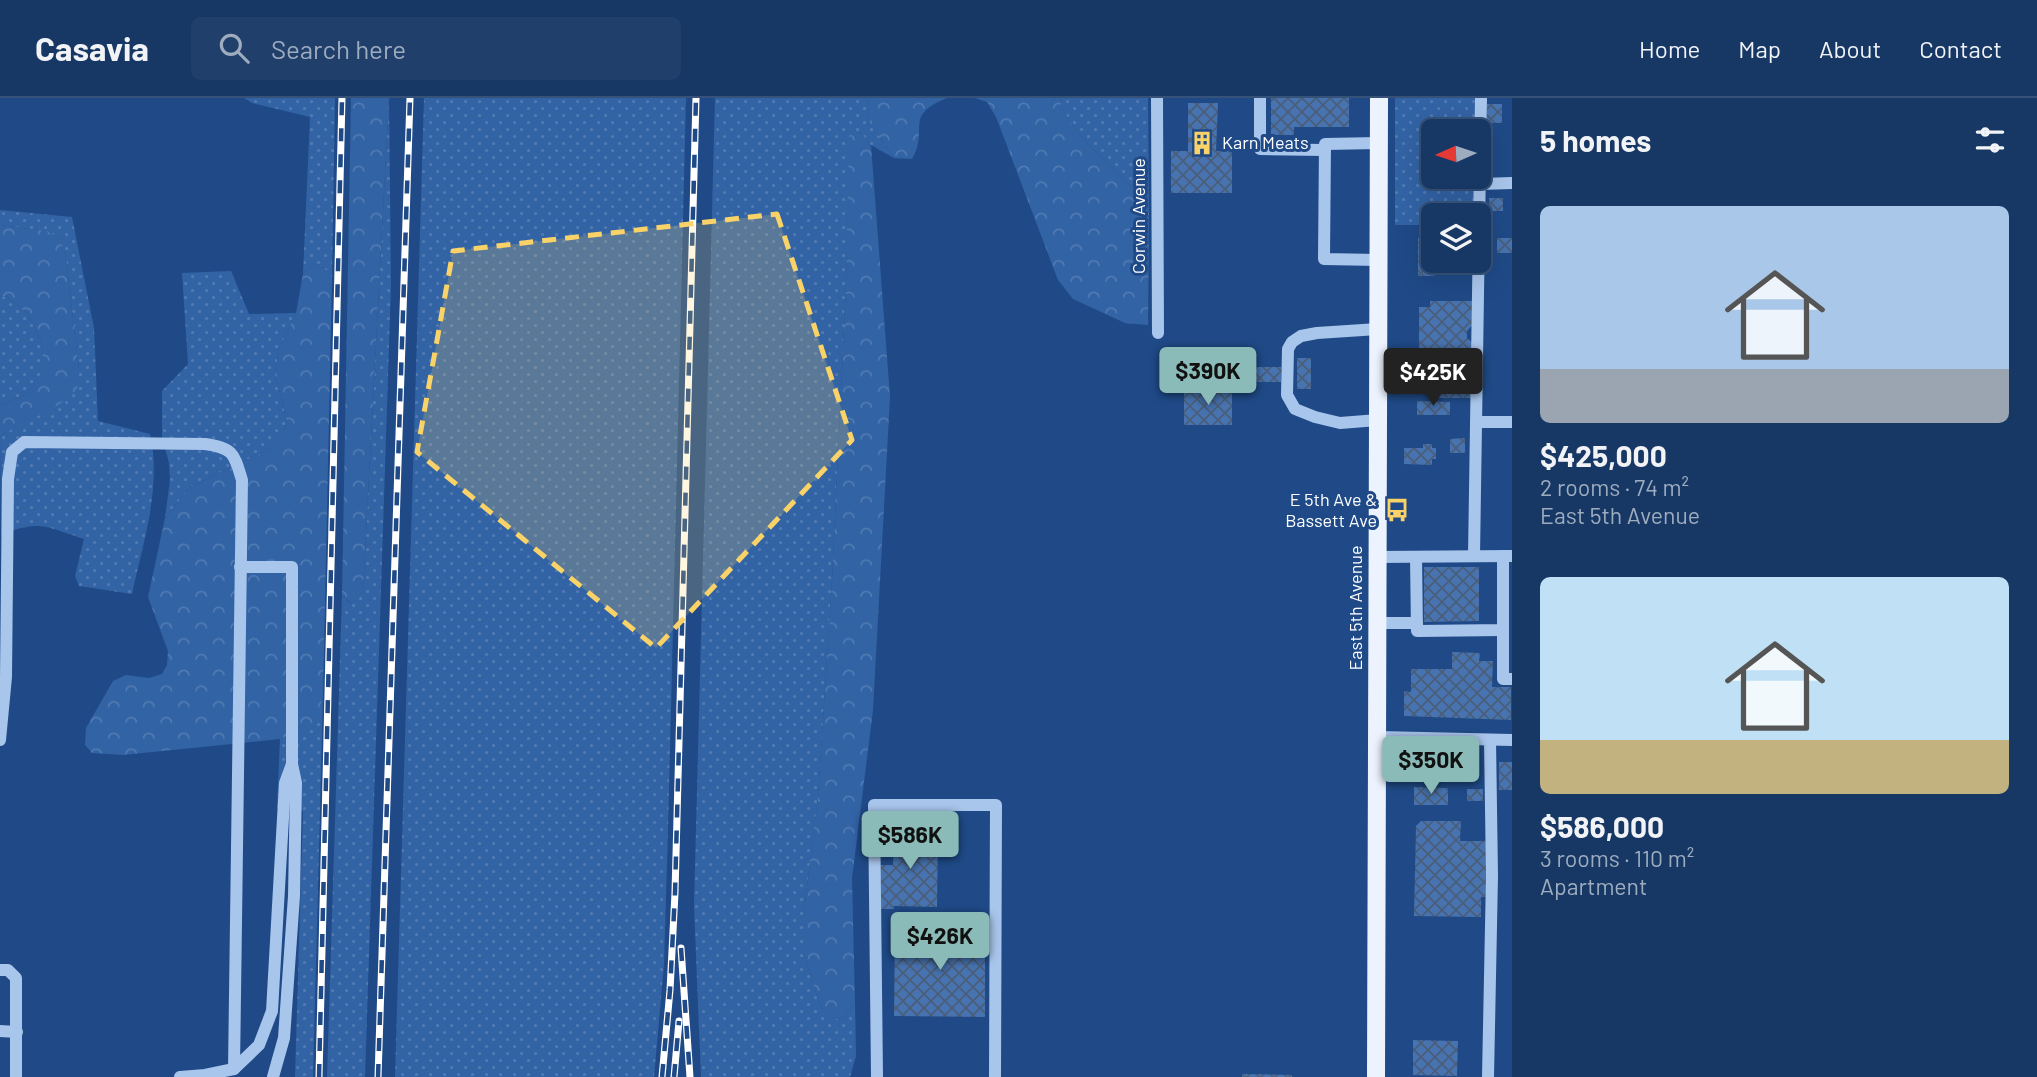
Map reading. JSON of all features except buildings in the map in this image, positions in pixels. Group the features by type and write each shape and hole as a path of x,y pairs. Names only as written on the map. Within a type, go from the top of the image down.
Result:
{"main road":[{"name":"East 5th Avenue","path":"1376,1077 1379,98"}],"street":[{"name":"Corwin Avenue","path":"1157,98 1158,333"},
{"path":"1260,98 1260,149 1325,150"},
{"path":"1481,98 1481,119"},
{"path":"1378,144 1325,144 1324,259 1378,260"},
{"path":"1491,184 1512,183"},
{"path":"1474,556 1480,189"},
{"path":"1378,329 1301,336 1287,349 1287,395 1296,409 1340,423 1378,420"},
{"path":"1476,422 1512,422"},
{"path":"0,740 6,677 8,479 12,452 24,442 205,444 225,447 235,456 242,480 234,1069"},
{"path":"1377,557 1508,556 1503,679 1512,678"},
{"path":"1416,557 1417,631 1503,630"},
{"path":"240,567 292,567 292,764 296,783 294,896 284,1038 273,1077"},
{"path":"1377,623 1417,623"},
{"path":"1378,737 1512,740"},
{"path":"1488,1077 1492,876 1490,740"},
{"path":"180,1077 234,1069 259,1045 272,1011 285,783 292,764"},
{"path":"877,1077 874,805 996,805 995,1077"},
{"path":"0,970 8,970 16,978 16,1077"},
{"path":"0,1031 17,1032"}],"highlighted area":[{"path":"777,214 852,440 656,648 417,452 453,251"}],"green space":[{"path":"244,98 335,98 332,278 324,268 313,265 303,274 310,117 252,103"},
{"path":"351,98 389,98 363,590 358,601 351,603 342,596"},
{"path":"389,98 391,285 365,1077 327,1077 342,596 350,603 357,601 363,590"},
{"path":"424,98 686,98 664,964 654,1077 395,1077"},
{"path":"715,98 867,98 870,123 894,158 871,145 860,132 850,137 832,581 818,797 804,911 804,953 820,1006 834,1019 843,1018 855,1004 856,1056 850,1077 701,1077 694,906"},
{"path":"867,98 947,98 933,105 921,117 917,149 912,159 894,158 870,123"},
{"path":"975,98 1059,98 1076,130 1140,197 1149,212 1148,325 1125,323 1073,299 1058,280 996,117 987,102"},
{"path":"1059,98 1148,98 1149,212 1128,183 1076,130"},
{"path":"1395,98 1476,98 1476,119 1421,119 1421,189 1476,189 1475,203 1421,203 1421,225 1395,225"},
{"path":"860,132 871,145 890,397 873,710 852,878 855,1004 843,1018 833,1019 820,1006 804,953 804,911 818,796 832,581 846,284 849,137"},
{"path":"0,210 72,217 94,328 98,421 150,434 154,474 150,514 132,594 79,586 75,576 84,539 51,528 34,526 1,535 0,437 60,403 79,370 65,250 59,238 46,231 0,225"},
{"path":"0,225 47,231 59,238 65,250 79,370 78,386 65,400 0,437 0,405 27,394 43,371 42,343 28,314 6,296 0,297"},
{"path":"313,265 324,268 332,278 323,695 318,721 311,728 280,739 123,755 92,753 85,745 86,728 113,681 126,675 149,678 162,674 167,665 168,651 148,597 165,518 190,487 269,449 281,438 287,422 276,377 278,351 296,313 303,274"},
{"path":"231,271 249,314 296,313 278,351 276,377 287,422 281,439 269,449 190,487 165,518 170,480 169,463 162,437 162,391 188,364 182,273"},
{"path":"6,296 28,314 42,343 44,371 27,394 0,405 0,297"},
{"path":"323,695 313,1077 295,1077 303,811 277,808 280,739 311,726 318,715"}],"railway":[{"path":"319,1077 342,98"},
{"path":"378,1077 410,98"},
{"path":"662,1077 675,893 696,98"},
{"path":"681,948 690,1077"},
{"path":"674,1077 679,1021"}],"place":[{"name":"Karn Meats","path":"1202,143"},
{"name":"E 5th Ave & Bassett Ave","path":"1397,510"}]}
